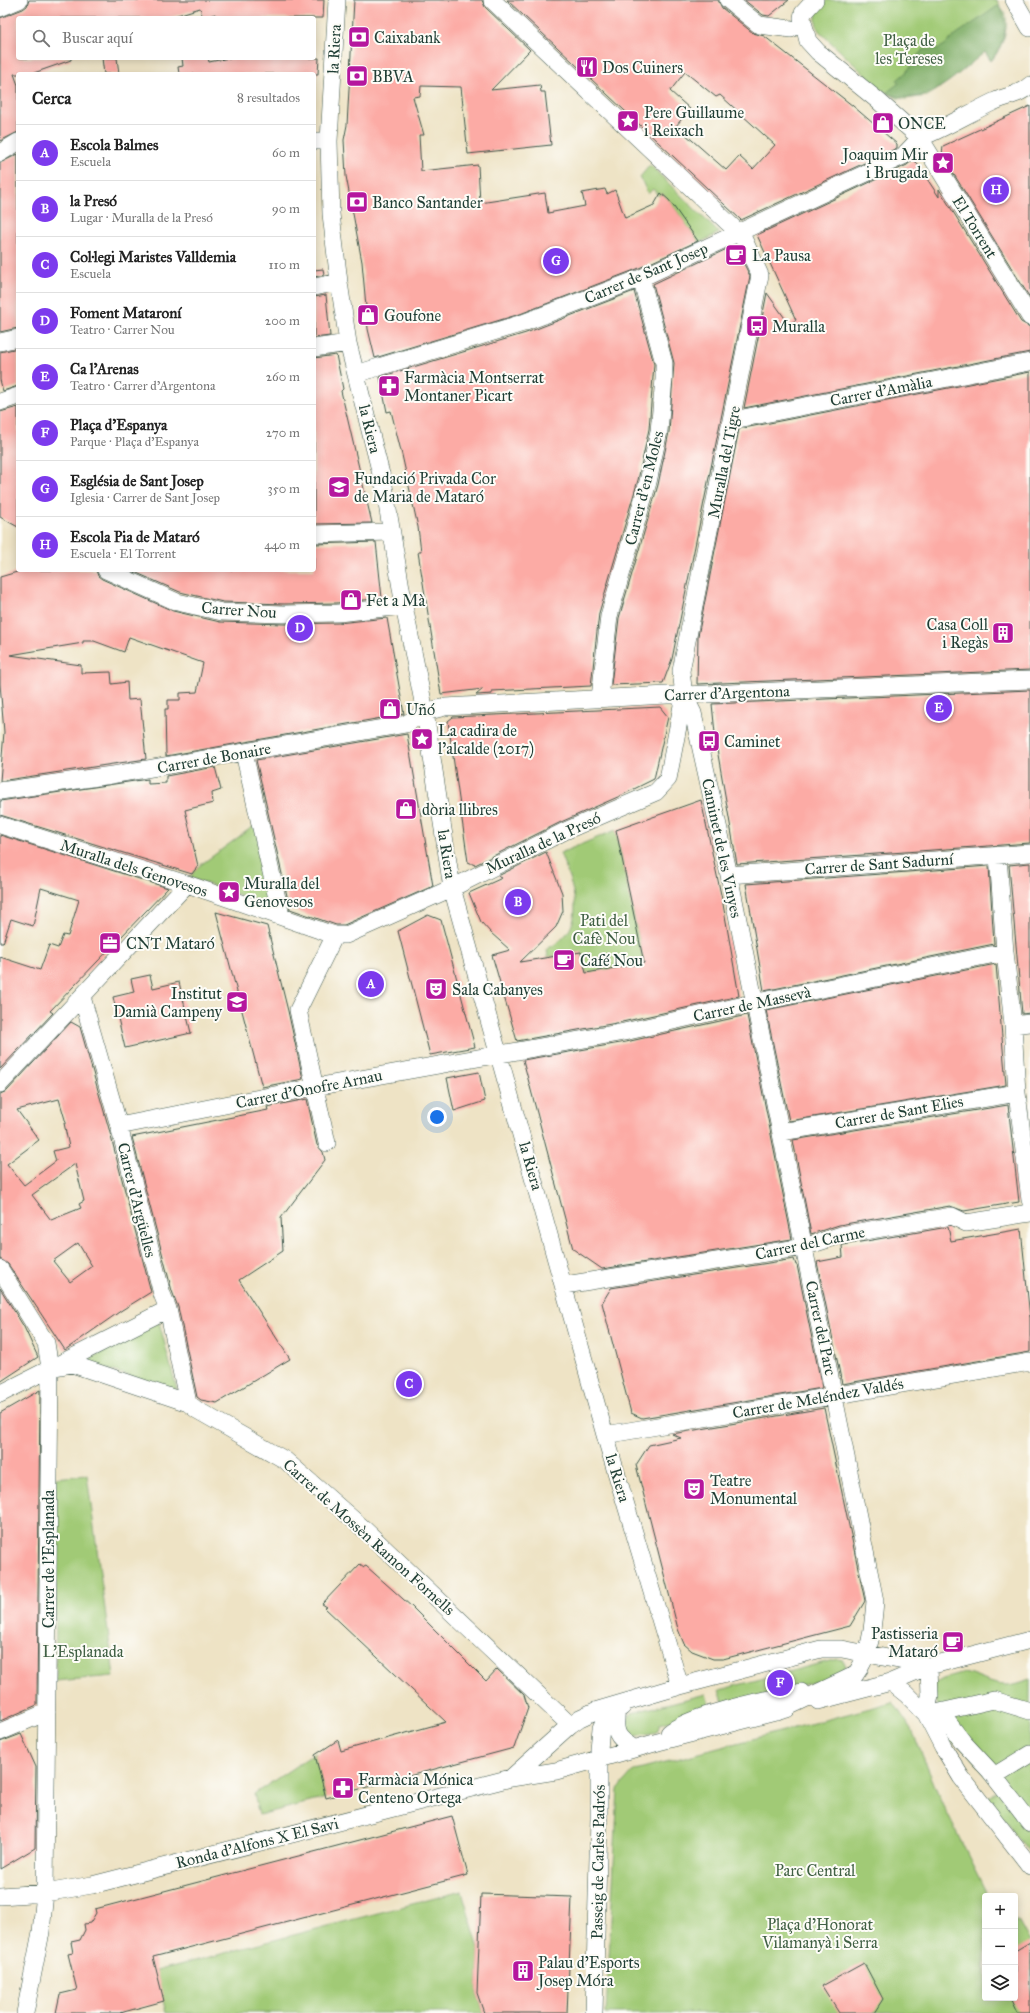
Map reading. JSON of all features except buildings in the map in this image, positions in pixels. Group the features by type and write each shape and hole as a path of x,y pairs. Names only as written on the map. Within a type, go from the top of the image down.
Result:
{"street":[{"path":"0,8 19,0"},
{"name":"la Riera","path":"337,0 321,141 339,282 348,343 384,486 404,606 425,712 452,888 565,1285 605,1435 680,1686"},
{"name":"Muralla del Tigre","path":"492,0 739,233 744,240 760,275 681,671 684,695"},
{"path":"728,0 759,25 797,27 803,13 816,0"},
{"path":"1018,1 1030,28"},
{"name":"El Torrent","path":"797,27 818,52 888,108 920,138 1030,317"},
{"path":"920,138 941,130 998,100 1017,93 1030,85"},
{"name":"Carrer de Sant Josep","path":"356,374 524,323 641,278 903,156 920,138"},
{"path":"0,153 16,143"},
{"name":"Carrer d'en Moles","path":"600,698 600,686 610,616 648,482 659,431 664,363 641,278"},
{"path":"316,286 339,282"},
{"path":"0,342 16,338"},
{"path":"316,348 348,343"},
{"name":"Carrer d'Amàlia","path":"732,420 1030,362"},
{"path":"0,402 16,397"},
{"path":"316,534 392,532"},
{"name":"Carrer Nou","path":"110,572 177,602 222,612 284,614 338,613 404,606"},
{"name":"Carrer d'Argentona","path":"425,712 445,707 600,698 1030,680"},
{"name":"Caminet de les Vinyes","path":"684,695 693,713 729,874 753,1003"},
{"name":"Muralla de la Presó","path":"335,935 346,935 452,888 565,831 656,792 668,779 684,695"},
{"name":"Carrer de Bonaire","path":"0,791 112,775 406,724 425,712"},
{"path":"244,753 281,916"},
{"name":"Muralla dels Genovesos","path":"0,825 187,884 335,935"},
{"name":"Carrer de Sant Sadurní","path":"729,874 1030,853"},
{"path":"998,856 1005,952 1022,1024 1017,1093 1030,1200"},
{"path":"0,1084 187,884"},
{"path":"327,1143 298,1010 335,935"},
{"name":"Carrer de Massevà","path":"499,1054 624,1032 753,1003 1005,952"},
{"name":"Carrer d'Argüelles","path":"82,997 119,1126 162,1294 168,1309 188,1403"},
{"name":"Carrer del Parc","path":"753,1003 781,1132 875,1601 873,1627 863,1666 855,1675 840,1682"},
{"name":"Carrer d'Onofre Arnau","path":"119,1126 315,1087 499,1054"},
{"name":"Carrer de Sant Elies","path":"781,1132 1017,1093"},
{"name":"Carrer del Carme","path":"565,1285 804,1248 841,1235 952,1216 966,1223 1030,1213"},
{"name":"Carrer de l'Esplanada","path":"0,1269 46,1343 50,1368 45,1893 41,1932 25,2013"},
{"path":"0,1394 168,1309"},
{"name":"Carrer de Meléndez Valdés","path":"605,1435 1030,1362"},
{"name":"Carrer de Mossèn Ramon Fornells","path":"50,1368 72,1364 188,1403 197,1410 285,1460 364,1529 570,1725"},
{"path":"777,1712 891,1682 929,1666 1030,1640"},
{"path":"511,1778 570,1725 580,1718 595,1711 680,1686 821,1649 842,1649 929,1666"},
{"path":"926,1714 930,1696 929,1666"},
{"path":"777,1712 840,1682"},
{"path":"658,1742 672,1730 691,1721 840,1682"},
{"path":"891,1682 906,1694 926,1714 961,1778 1030,1866"},
{"path":"635,1749 621,1740 616,1733 617,1709 646,1696"},
{"path":"1030,1711 994,1700 940,1712 963,1742 994,1776 1030,1823"},
{"name":"Passeig de Carles Padrós","path":"594,2013 599,1818 598,1759 601,1728 606,1717 617,1709"},
{"path":"0,1732 47,1712"},
{"name":"Ronda d'Alfons X El Savi","path":"0,1896 45,1893 92,1886 511,1778 556,1771 658,1742 777,1712"},
{"path":"994,1776 1030,1754"}],"green space":[{"name":"Plaça de les Tereses","path":"827,0 997,0 1005,14 1006,26 1004,39 991,61 985,52 937,90 927,96 906,99 897,98 880,89 819,31 816,22 818,10"},
{"path":"999,5 1004,19 1004,34 996,55 991,61 985,52 940,88 915,97 901,97 886,93 899,83 897,80 914,62 923,49 936,49 945,45 956,35"},
{"path":"650,165 719,233 699,243 669,200 661,193 659,196 653,189 648,194 640,177"},
{"path":"255,825 284,910 190,878 195,869"},
{"name":"Pati del Cafè Nou","path":"616,830 644,963 586,973 581,952 548,957 547,949 561,940 569,930 574,918 575,906 573,893 560,853"},
{"path":"159,1322 177,1390 83,1362"},
{"name":"L'Esplanada","path":"87,1475 114,1676 56,1681 55,1478"},
{"path":"837,1659 843,1660 846,1666 842,1675 724,1705 719,1690"},
{"path":"964,1673 1000,1685 1012,1684 1030,1679 1030,1853 987,1799 997,1790 969,1753 948,1739 934,1693 934,1684 943,1679"},
{"path":"706,1694 710,1709 660,1724 657,1732 634,1736 626,1729 625,1722 631,1713"},
{"name":"Parc Central","path":"893,1702 912,1730 942,1803 987,1893 982,1893 982,2001 1018,2001 1018,1920 1030,1942 1030,2013 606,2013 618,1789 635,1770"},
{"path":"315,1753 326,1798 259,1815 254,1794"},
{"path":"462,1891 479,1949 477,1993 484,2013 166,2013 156,1971"}],"place":[{"name":"Caixabank","path":"359,37"},
{"name":"Dos Cuiners","path":"587,67"},
{"name":"BBVA","path":"357,76"},
{"name":"Pere Guillaume i Reixach","path":"628,121"},
{"name":"ONCE","path":"883,123"},
{"name":"Joaquim Mir i Brugada","path":"943,163"},
{"name":"Escola Pia de Mataró","path":"996,190"},
{"name":"Banco Santander","path":"357,202"},
{"name":"La Pausa","path":"736,255"},
{"name":"Església de Sant Josep","path":"556,261"},
{"name":"Goufone","path":"368,315"},
{"name":"Muralla","path":"757,326"},
{"name":"Farmàcia Montserrat Montaner Picart","path":"389,386"},
{"name":"Fundació Privada Cor de Maria de Mataró","path":"339,487"},
{"name":"Fet a Mà","path":"351,600"},
{"name":"Foment Mataroní","path":"300,628"},
{"name":"Casa Coll i Regàs","path":"1003,633"},
{"name":"Ca l'Arenas","path":"939,708"},
{"name":"Uñó","path":"390,709"},
{"name":"La cadira de l'alcalde (2017)","path":"422,739"},
{"name":"Caminet","path":"709,741"},
{"name":"dòria llibres","path":"406,809"},
{"name":"Muralla del Genovesos","path":"229,892"},
{"name":"la Presó","path":"518,902"},
{"name":"CNT Mataró","path":"110,943"},
{"name":"Café Nou","path":"564,960"},
{"name":"Escola Balmes","path":"371,984"},
{"name":"Sala Cabanyes","path":"436,989"},
{"name":"Institut Damià Campeny","path":"237,1002"},
{"name":"Col·legi Maristes Valldemia","path":"409,1384"},
{"name":"Teatre Monumental","path":"694,1489"},
{"name":"Pastisseria Mataró","path":"953,1642"},
{"name":"Plaça d'Espanya","path":"780,1683"},
{"name":"Farmàcia Mónica Centeno Ortega","path":"343,1788"},
{"name":"Palau d'Esports Josep Móra","path":"523,1971"}],"park label":[{"name":"Plaça d'Honorat Vilamanyà i Serra","path":"820,1933"}]}
